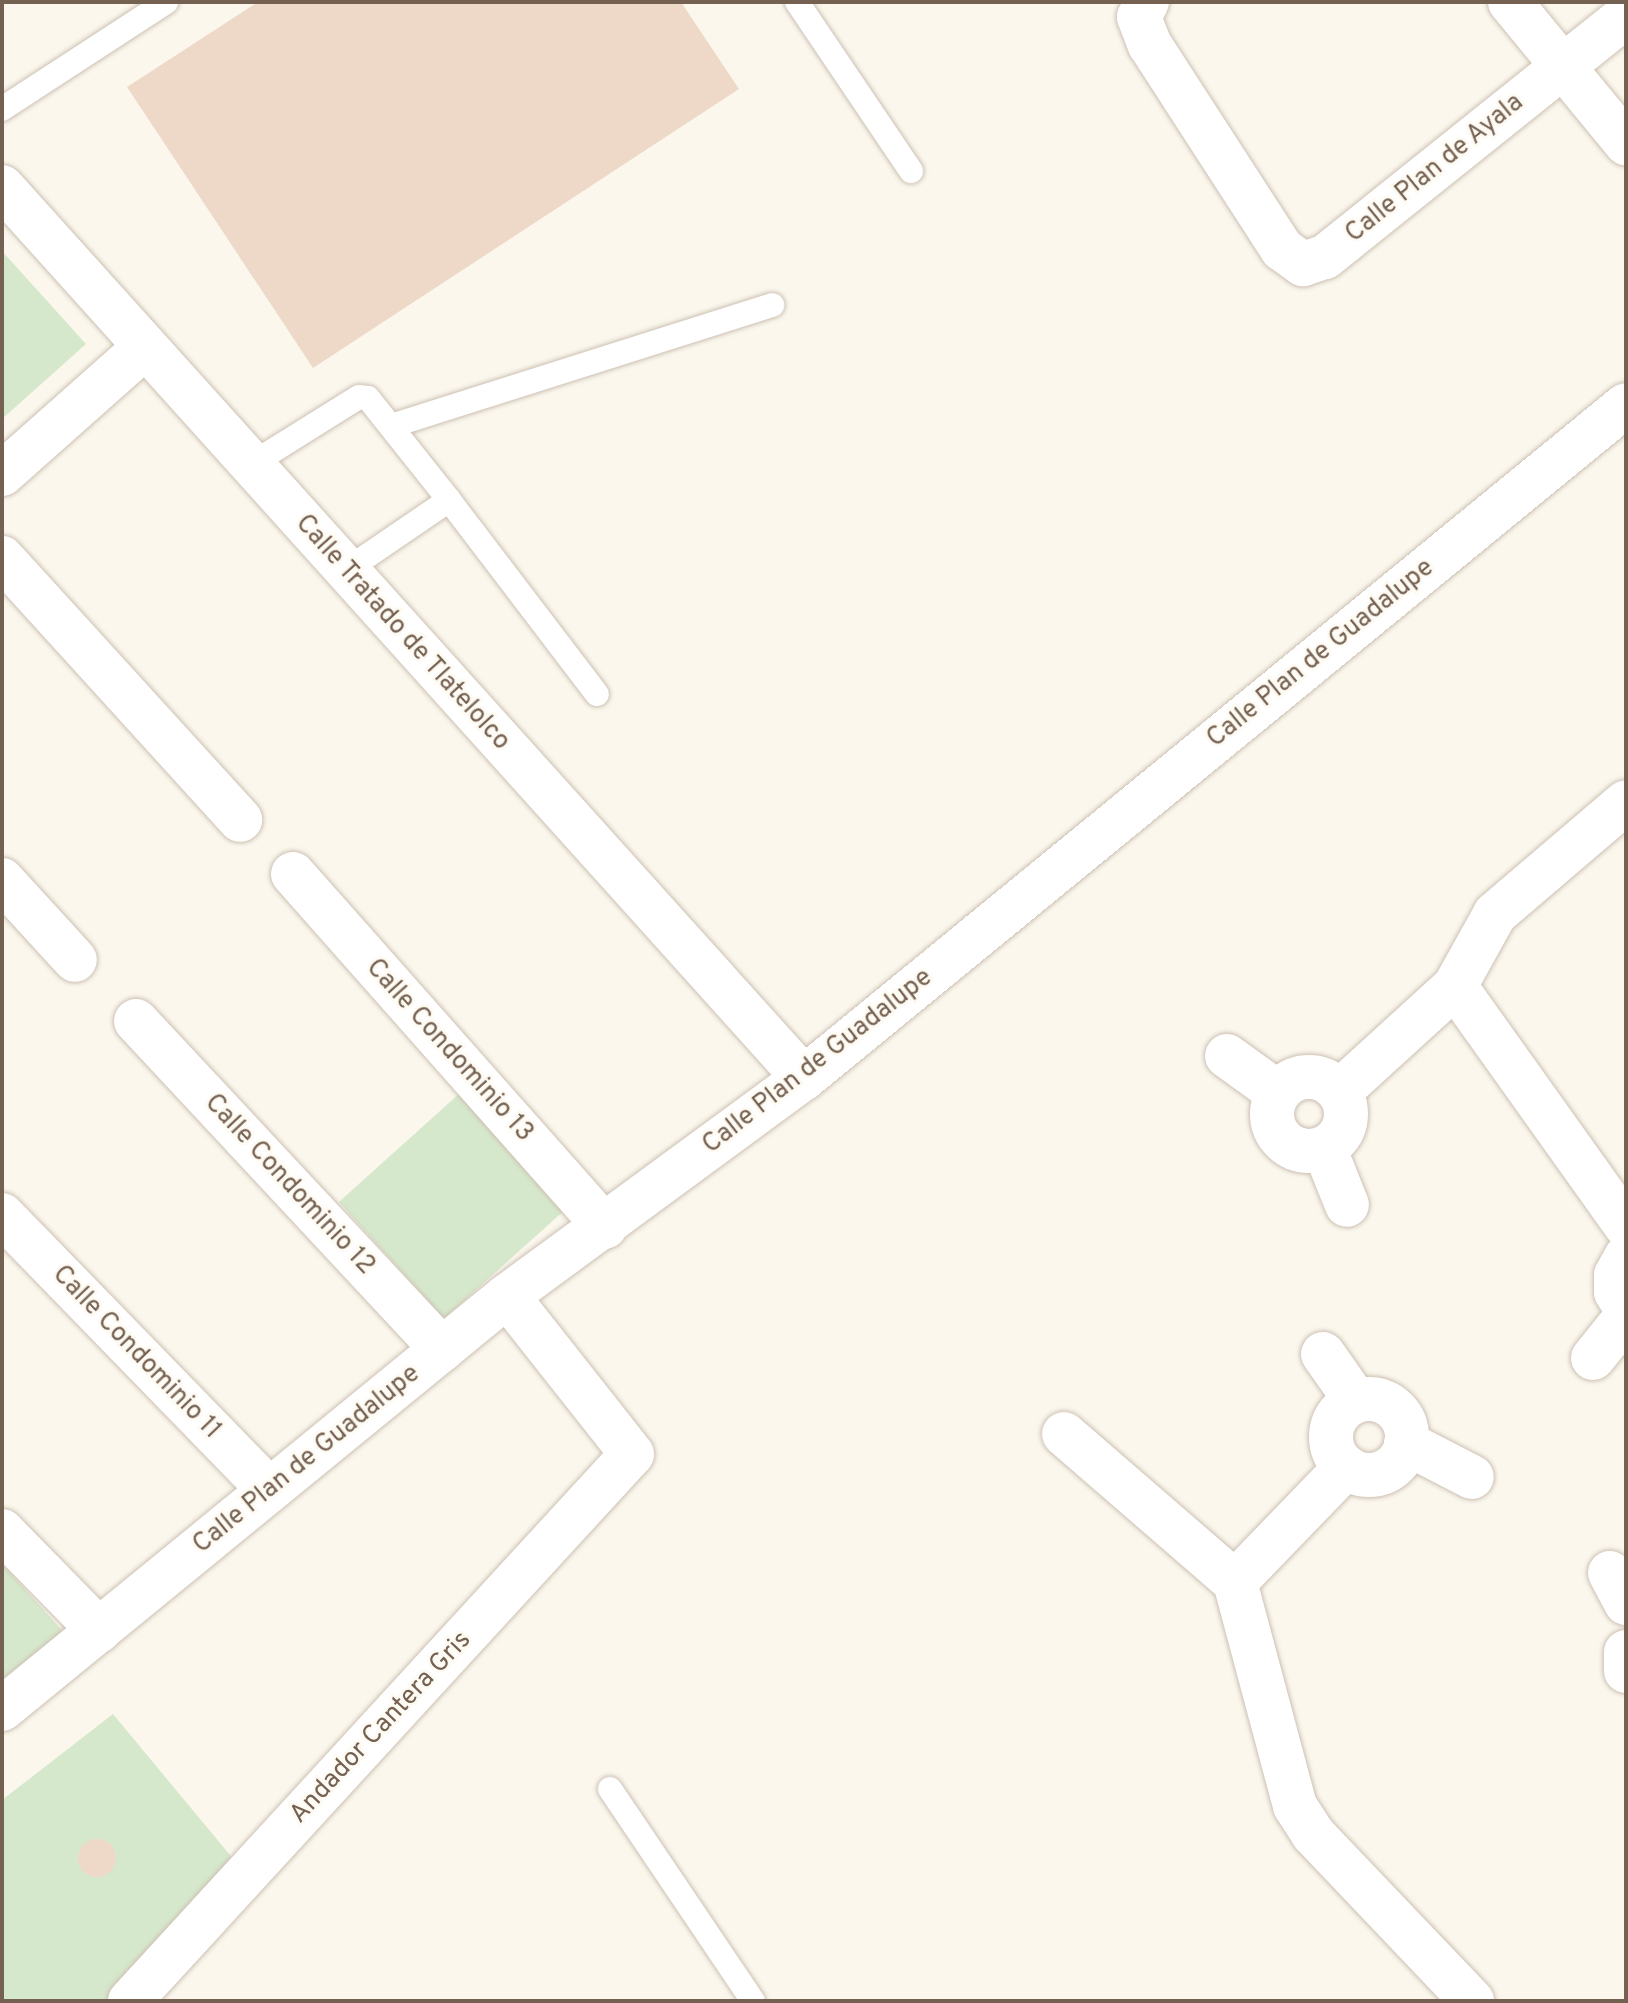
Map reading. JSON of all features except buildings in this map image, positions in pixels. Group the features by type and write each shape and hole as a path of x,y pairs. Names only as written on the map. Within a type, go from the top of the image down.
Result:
{"street":[{"path":"1510,2 1626,143"},
{"name":"Calle Plan de Ayala","path":"1143,9 1150,45 1282,249 1303,264 1325,257 1626,16"},
{"name":"Calle Tratado de Tlatelolco","path":"2,187 804,1078"},
{"path":"2,474 144,348"},
{"name":"Calle Plan de Guadalupe","path":"2,1709 507,1296 804,1078 1626,405"},
{"path":"2,558 240,820"},
{"path":"1339,1092 1455,986 1495,914 1626,802"},
{"name":"Calle Condominio 13","path":"293,874 605,1227"},
{"path":"2,880 75,960"},
{"path":"1455,986 1626,1226"},
{"name":"Calle Condominio 12","path":"136,1021 442,1349"},
{"path":"1227,1056 1277,1092"},
{"path":"1314,1077 1339,1092 1346,1121 1325,1150 1311,1153 1285,1145 1271,1124 1277,1092 1296,1078 1314,1077"},
{"path":"1325,1150 1347,1205"},
{"name":"Calle Condominio 11","path":"2,1215 269,1490"},
{"path":"1626,1257 1616,1275 1616,1292 1626,1308"},
{"name":"Andador Cantera Gris","path":"130,2001 632,1454 507,1296"},
{"path":"1593,1358 1626,1317"},
{"path":"1323,1354 1356,1401"},
{"path":"1372,1399 1399,1413 1406,1443 1399,1460 1383,1473 1363,1475 1346,1467 1333,1450 1331,1430 1339,1412 1356,1401 1372,1399"},
{"path":"1064,1434 1235,1582 1295,1806 1313,1834 1472,2001"},
{"path":"1406,1443 1472,1477"},
{"path":"1235,1582 1346,1467"},
{"path":"2,1531 99,1630"},
{"path":"1626,1652 1626,1671"}],"lane":[{"path":"2,109 166,2"},
{"path":"797,2 911,171"},
{"path":"391,426 772,305"},
{"path":"250,465 359,397 368,398 597,694"},
{"path":"345,571 449,500"},
{"path":"610,1789 753,2001"}],"green space":[{"path":"2,251 86,344 2,419"},
{"path":"460,1093 565,1210 444,1319 339,1202"},
{"path":"2,1564 70,1639 2,1695"},
{"path":"113,1714 254,1884 154,2001 2,2001 2,1800"}]}
